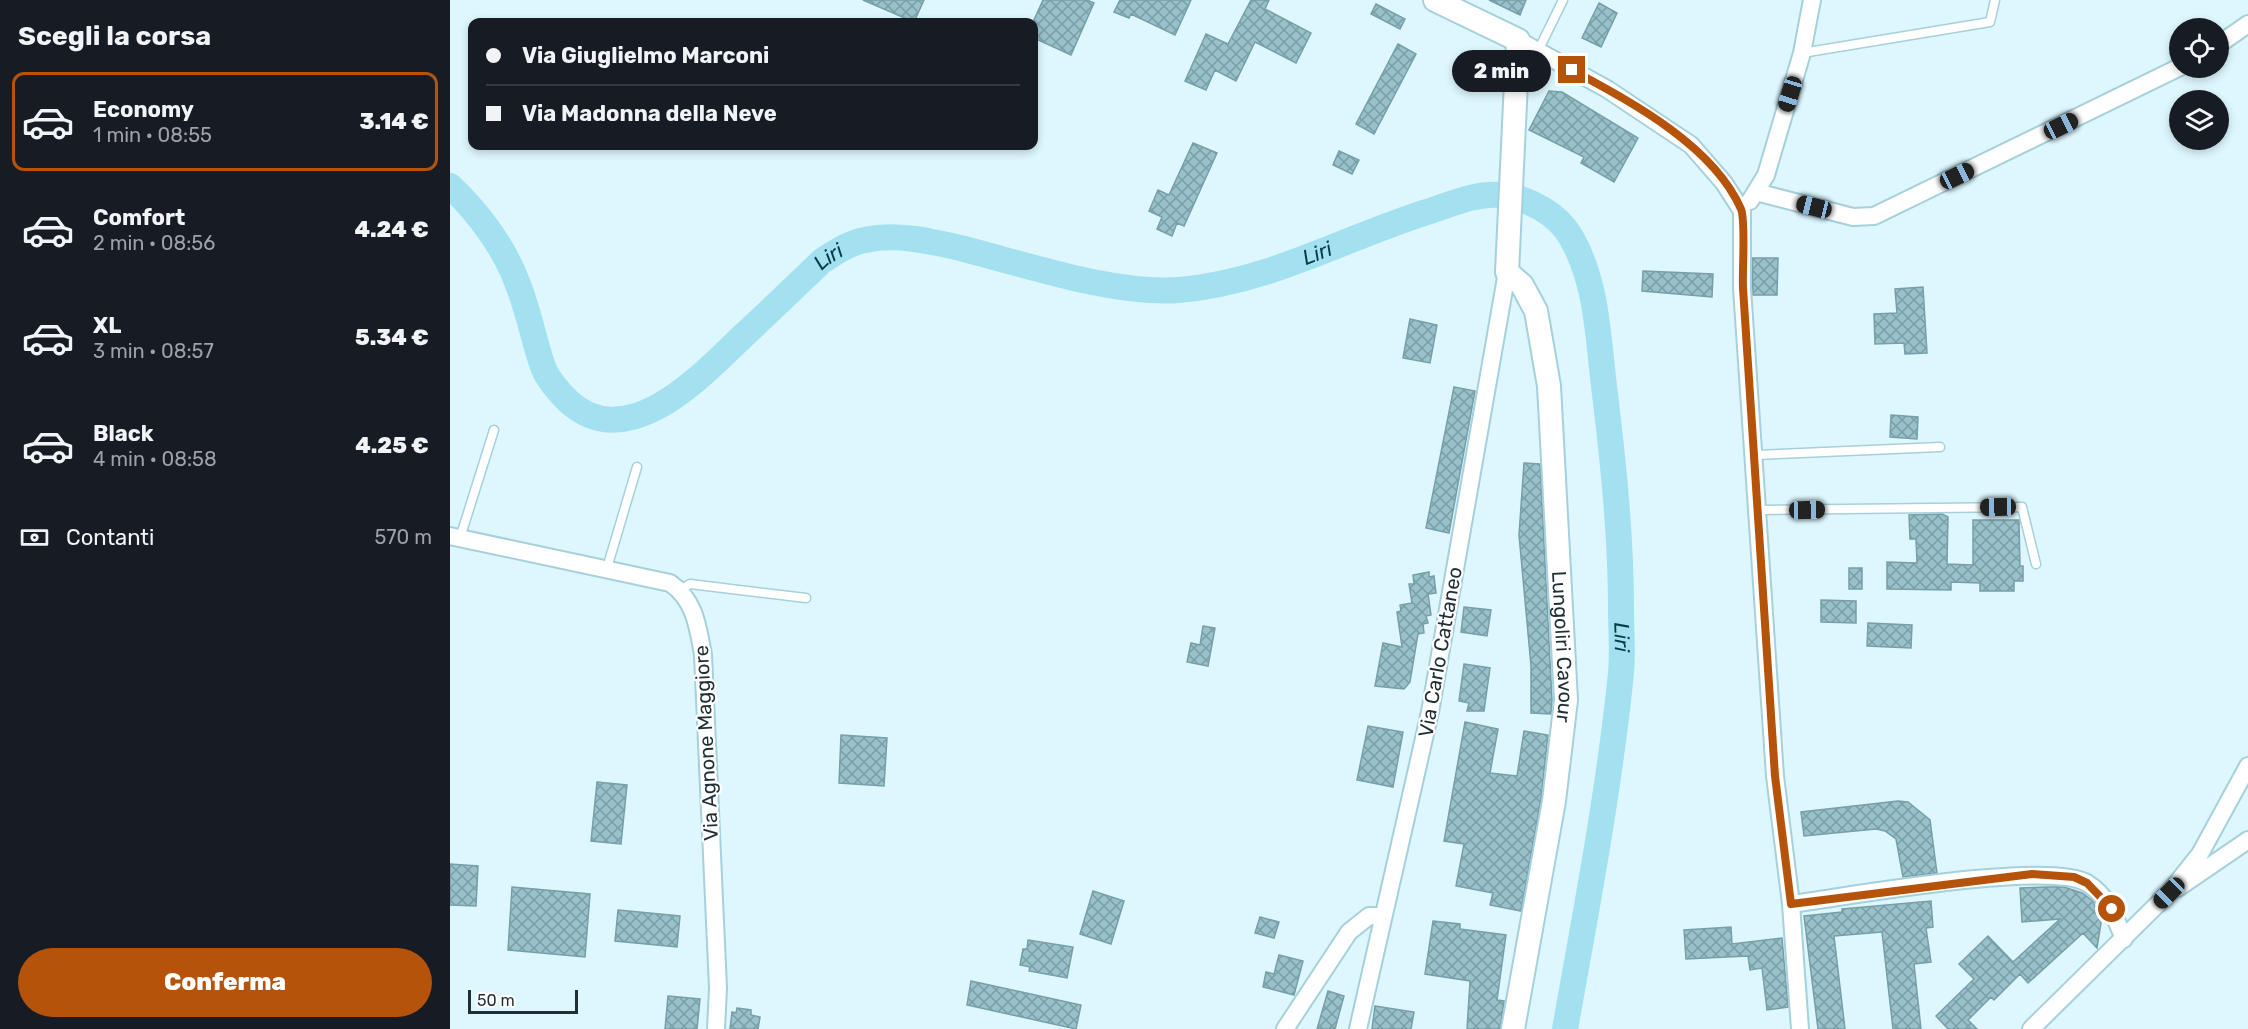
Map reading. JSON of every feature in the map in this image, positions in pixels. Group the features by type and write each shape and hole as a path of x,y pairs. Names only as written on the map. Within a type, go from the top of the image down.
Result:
{"street":[{"path":"1435,0 1518,40 1607,89 1691,145 1724,183 1742,211 1743,288 1775,776 1791,904 1800,1029"},
{"path":"1742,211 1766,175 1802,53 1812,0"},
{"path":"2229,37 2248,24"},
{"path":"1508,264 1518,40"},
{"path":"1756,192 1853,217 1874,216 2169,72"},
{"name":"Via Carlo Cattaneo","path":"1358,1029 1430,712 1508,264"},
{"name":"Lungoliri Cavour","path":"1508,264 1536,311 1549,386 1566,700 1554,801 1513,1029"},
{"path":"455,537 607,568 670,583 680,590"},
{"name":"Via Agnone Maggiore","path":"680,590 696,618 703,655 718,988 716,1029"},
{"path":"2031,1029 2169,893 2200,854 2248,766"},
{"path":"2169,893 2248,840"},
{"path":"1791,904 1995,878 2055,875 2074,877 2087,883 2102,896 2112,909 2124,939"},
{"path":"1285,1029 1349,933 1369,915 1383,916"}],"lane":[{"path":"1538,51 1563,0"},
{"path":"1802,53 1990,22 1995,0"},
{"path":"455,537 494,430"},
{"path":"1755,455 1940,447"},
{"path":"607,568 637,467"},
{"path":"1759,510 2022,507 2036,564"},
{"path":"680,590 690,584 806,598"}],"building":[{"path":"863,0 924,0 916,18 905,18"},
{"path":"1043,0 1087,0 1094,3 1071,55 1038,40 1038,18 1035,18"},
{"path":"1120,0 1191,0 1175,35 1131,14 1129,18 1114,12"},
{"path":"1251,0 1269,0 1265,9 1311,33 1296,63 1255,42 1236,81 1215,70 1206,90 1185,81 1206,34 1228,44"},
{"path":"1489,0 1526,0 1520,15"},
{"path":"1599,3 1617,13 1601,47 1582,38"},
{"path":"1376,4 1405,19 1400,29 1371,14"},
{"path":"1398,44 1416,54 1374,134 1356,124"},
{"path":"1549,91 1562,92 1638,138 1614,182 1581,163 1584,157 1529,130"},
{"path":"1193,143 1217,153 1184,226 1177,223 1172,236 1157,229 1162,217 1149,211 1158,190 1169,195"},
{"path":"1339,151 1359,160 1352,174 1333,165"},
{"path":"1752,258 1778,258 1777,295 1753,295"},
{"path":"1643,271 1713,274 1712,297 1642,291"},
{"path":"1923,287 1927,353 1905,354 1904,343 1875,344 1874,314 1897,313 1895,289"},
{"path":"1410,319 1437,325 1430,363 1403,358"},
{"path":"1454,387 1475,391 1449,533 1426,528"},
{"path":"1891,415 1918,417 1917,439 1890,437"},
{"path":"1524,463 1540,464 1551,714 1531,713 1531,666 1519,535"},
{"path":"1942,514 1948,517 1947,564 1973,565 1973,520 2019,520 2020,566 2023,566 2023,581 2014,581 2014,591 1980,591 1980,583 1951,582 1951,590 1887,589 1887,562 1917,563 1916,539 1910,539 1909,515"},
{"path":"1849,568 1862,568 1862,589 1849,589"},
{"path":"1429,572 1429,577 1434,576 1436,593 1428,594 1431,615 1426,616 1428,623 1423,624 1424,633 1418,634 1410,682 1404,689 1375,686 1383,643 1402,647 1397,612 1401,611 1400,605 1412,603 1409,584 1414,584 1413,575"},
{"path":"1821,600 1856,601 1856,623 1821,622"},
{"path":"1464,607 1491,610 1487,636 1461,632"},
{"path":"1868,623 1912,625 1911,648 1867,646"},
{"path":"1203,626 1215,628 1208,666 1187,662 1191,643 1200,645"},
{"path":"1464,664 1490,668 1484,711 1467,711 1469,703 1459,701"},
{"path":"1465,722 1498,729 1490,773 1517,776 1524,731 1548,735 1541,799 1521,911 1490,905 1493,893 1456,886 1464,844 1444,841"},
{"path":"1368,726 1403,732 1393,787 1357,780"},
{"path":"841,735 887,738 884,786 839,783"},
{"path":"597,782 627,785 621,844 591,841"},
{"path":"1898,801 1908,802 1930,820 1937,873 1903,877 1896,839 1885,831 1876,829 1804,836 1801,812"},
{"path":"450,864 478,866 476,906 450,905"},
{"path":"512,887 590,894 585,957 508,950"},
{"path":"2064,887 2082,893 2093,901 2101,923 2097,948 2083,933 2028,983 2020,974 1994,1000 1991,997 1968,1020 1977,1029 1948,1029 1936,1016 1974,979 1959,964 1988,936 2013,962 2060,919 2022,922 2020,888"},
{"path":"1093,891 1124,901 1111,944 1080,934"},
{"path":"1931,901 1933,927 1926,928 1931,962 1914,964 1921,1029 1893,1029 1882,932 1834,936 1845,1029 1818,1029 1804,916 1842,912 1842,909"},
{"path":"618,910 680,916 677,947 615,941"},
{"path":"1260,917 1279,922 1274,938 1255,933"},
{"path":"1433,921 1460,924 1460,929 1506,935 1497,1000 1504,1001 1500,1029 1467,1029 1470,981 1425,974"},
{"path":"1731,927 1732,944 1782,938 1788,1007 1767,1010 1762,968 1750,970 1748,956 1686,959 1684,930"},
{"path":"1028,940 1073,947 1067,978 1029,971 1030,967 1020,965 1023,949 1027,949"},
{"path":"1279,955 1303,961 1294,995 1263,987 1266,972 1274,974"},
{"path":"971,981 1081,1005 1076,1029 967,1005"},
{"path":"1328,991 1344,996 1335,1029 1317,1029"},
{"path":"668,996 700,999 697,1029 665,1029"},
{"path":"1375,1006 1414,1012 1411,1029 1372,1029"},
{"path":"737,1008 751,1010 751,1015 760,1017 758,1029 730,1029 732,1012 736,1013"}],"waterway":[{"name":"Liri","path":"450,186 480,218 505,256 521,292 542,364 557,389 568,401 591,416 615,420 639,415 685,389 822,261 859,241 889,237 925,241 1098,283 1126,288 1179,290 1212,286 1275,269 1473,197 1510,196 1531,203 1551,215 1572,239 1592,292 1616,497 1622,641 1621,673 1610,762 1565,1029"}],"route":[{"path":"1572,70 1665,125 1691,145 1724,183 1742,211 1743,288 1775,776 1791,904 2032,874 2074,877 2087,883 2102,896 2112,909"}]}
